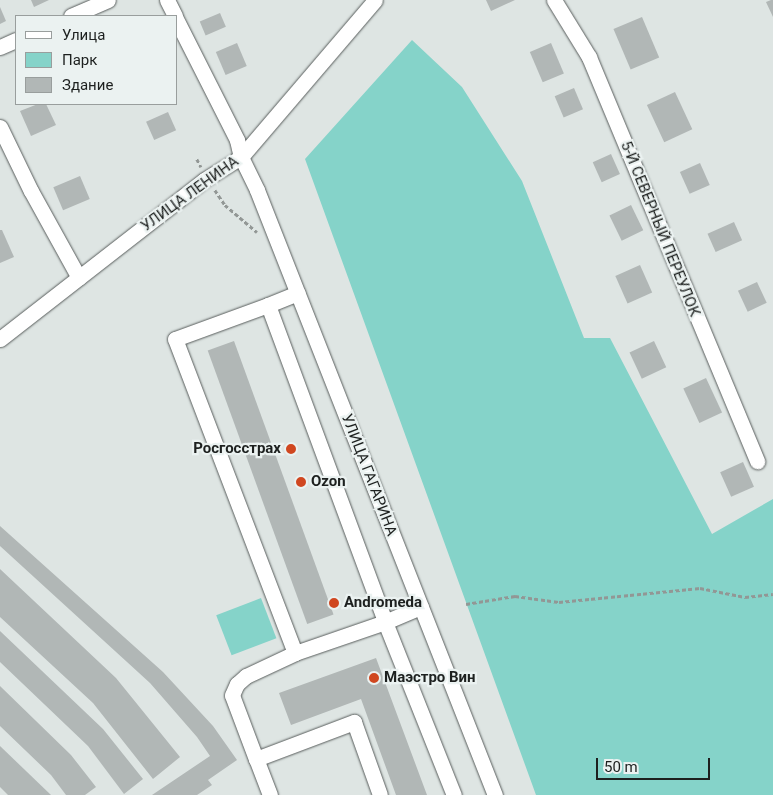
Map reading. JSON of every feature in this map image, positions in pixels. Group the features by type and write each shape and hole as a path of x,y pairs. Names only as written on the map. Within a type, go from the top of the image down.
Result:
{"street":[{"path":"73,15 108,0"},
{"name":"УЛИЦА ГАГАРИНА","path":"166,0 174,15"},
{"name":"УЛИЦА ЛЕНИНА","path":"0,339 206,179 242,156 284,104 375,0"},
{"name":"5-Й СЕВЕРНЫЙ ПЕРЕУЛОК","path":"554,0 589,57 757,461"},
{"name":"УЛИЦА ГАГАРИНА","path":"178,24 233,130 495,795"},
{"path":"0,47 15,40"},
{"path":"0,127 31,191 79,278"},
{"path":"294,654 176,339 298,293"},
{"path":"268,305 385,622 454,795"},
{"path":"270,795 232,695 237,684 246,676 294,654 385,622 421,607"},
{"path":"256,759 354,722 380,795"}],"path":[{"path":"197,159 206,179 226,205 258,233"},
{"path":"466,604 515,596 559,602 700,588 746,597 773,594"}],"green space":[{"path":"412,40 462,87 522,181 584,338 610,338 712,534 773,499 773,795 536,795 305,159"},
{"path":"261,598 276,638 232,655 216,615"}],"building":[{"path":"31,0 49,0 34,7"},
{"path":"486,0 515,0 491,11"},
{"path":"773,0 773,17 766,2"},
{"path":"0,7 6,21 0,24"},
{"path":"220,13 226,27 206,35 200,22"},
{"path":"642,17 659,58 631,70 613,29"},
{"path":"237,43 247,66 226,75 216,52"},
{"path":"551,43 564,73 543,82 530,52"},
{"path":"574,88 583,109 564,117 555,96"},
{"path":"675,92 692,129 664,142 647,105"},
{"path":"35,105 46,105 56,125 31,136 20,111"},
{"path":"168,112 176,130 154,140 146,122"},
{"path":"611,154 620,174 602,182 593,162"},
{"path":"700,163 710,185 690,194 680,172"},
{"path":"80,176 90,199 63,210 53,187"},
{"path":"631,205 643,230 622,241 609,216"},
{"path":"734,222 742,240 716,252 708,234"},
{"path":"0,230 2,230 14,257 0,263"},
{"path":"640,265 652,292 628,303 615,276"},
{"path":"757,282 767,303 748,312 738,291"},
{"path":"234,341 334,614 307,624 208,351"},
{"path":"654,341 666,367 642,379 630,352"},
{"path":"706,378 722,412 699,423 683,389"},
{"path":"743,462 754,487 731,497 720,472"},
{"path":"0,526 163,672 213,726 237,760 208,780 212,785 197,795 152,795 210,756 197,737 150,683 0,546"},
{"path":"0,569 116,678 180,757 153,779 93,703 0,617"},
{"path":"0,631 103,729 143,779 124,794 88,746 0,662"},
{"path":"376,658 427,795 396,795 361,699 291,725 279,693"},
{"path":"0,686 71,755 96,787 85,795 66,795 51,775 0,726"},
{"path":"0,746 51,795 8,795 0,787"}],"place":[{"name":"Росгосстрах","path":"291,449"},
{"name":"Ozon","path":"301,482"},
{"name":"Andromeda","path":"334,603"},
{"name":"Маэстро Вин","path":"374,678"}]}
